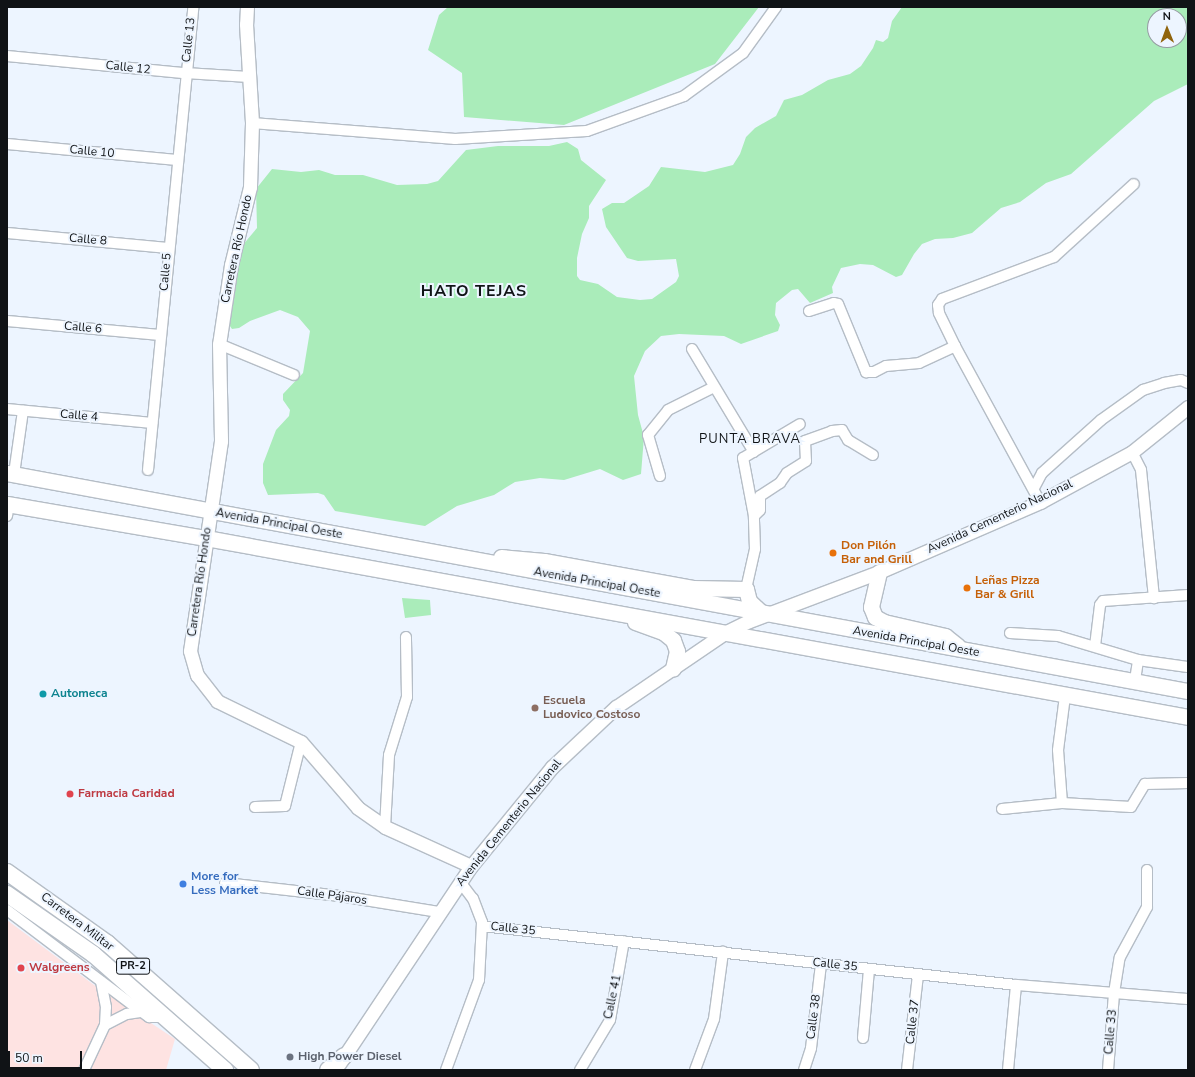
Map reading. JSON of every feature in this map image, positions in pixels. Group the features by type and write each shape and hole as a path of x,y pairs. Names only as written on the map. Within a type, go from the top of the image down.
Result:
{"main road":[{"name":"Avenida Principal Oeste","path":"10,474 763,614 1135,680 1188,691"},
{"name":"Avenida Principal Oeste","path":"8,508 206,538 414,578 726,632 1065,696 1188,717"},
{"path":"463,558 508,557 544,561 694,588 746,589 749,601 763,614"},
{"path":"879,572 871,606 875,617 884,622 945,636 962,649"},
{"path":"602,610 668,635 676,645 673,669"},
{"name":"Carretera Militar","path":"7,872 107,944 251,1070"},
{"name":"Carretera Militar","path":"7,894 93,954 225,1070"},
{"path":"328,1070 341,1063"}],"street":[{"name":"Calle 13","path":"185,73 193,7"},
{"name":"Carretera Río Hondo","path":"247,7 246,24 252,123 250,187 232,265 219,344 221,441 190,651 196,675 217,701 301,742 358,808 385,827 471,866"},
{"path":"252,123 455,139 587,131 684,96 743,53 776,7"},
{"name":"Calle 12","path":"7,56 185,73 249,77"},
{"name":"Calle 5","path":"148,470 185,73"},
{"name":"Calle 10","path":"7,144 177,160"},
{"path":"1040,502 1034,488 955,346 939,313 938,305 942,299 1054,258 1134,184"},
{"name":"Calle 8","path":"7,233 168,248"},
{"path":"809,311 834,303 838,304 866,372 874,372 886,366 919,362 955,346"},
{"name":"Calle 6","path":"7,321 160,335"},
{"path":"219,344 294,375"},
{"path":"692,349 754,452"},
{"path":"1034,488 1042,472 1101,420 1143,390 1164,383 1181,380 1188,383"},
{"path":"660,476 648,435 668,410 714,386"},
{"name":"Avenida Cementerio Nacional","path":"334,1070 341,1063 439,912 471,866 552,767 616,707 726,632 763,614 879,572 1040,502 1132,452 1188,407"},
{"name":"Calle 4","path":"7,409 152,422"},
{"path":"10,474 22,411"},
{"path":"746,589 754,550 754,516 742,464 743,458 800,424"},
{"path":"754,516 760,510 760,496 780,482 787,473 806,462 804,441 832,431 842,430 848,440 873,455"},
{"path":"1132,452 1141,470 1154,598"},
{"path":"1095,646 1100,605 1103,601 1188,594"},
{"path":"1010,633 1058,636 1138,660 1188,667"},
{"path":"385,827 387,768 393,737 407,697 406,637"},
{"path":"1135,680 1138,660"},
{"path":"1062,803 1058,750 1065,696"},
{"path":"255,807 285,806 301,742"},
{"path":"1002,809 1062,803 1131,807 1145,784 1188,784"},
{"name":"Calle 33","path":"1108,1070 1114,993 1120,957 1147,907 1147,870"},
{"name":"Calle Pájaros","path":"225,882 439,912"},
{"path":"446,1070 479,980 482,926 473,899 460,882"},
{"path":"7,910 100,982 149,1017 165,1017"},
{"name":"Calle 35","path":"482,926 918,975 1016,985 1188,999"},
{"name":"Calle 41","path":"580,1070 610,1020 624,941"},
{"path":"695,1070 714,1019 723,952"},
{"name":"Calle 38","path":"804,1070 811,1048 820,964"},
{"path":"862,1038 869,969"},
{"name":"Calle 37","path":"907,1070 918,975"},
{"path":"84,1070 105,1025 106,1007 100,982"},
{"path":"1008,1070 1016,985"},
{"path":"105,1025 127,1014 142,1012"}],"shaded area":[{"path":"7,920 94,985 175,1039 166,1070 7,1070"}],"green space":[{"path":"448,7 759,7 715,64 564,125 464,117 462,73 428,50 439,15"},
{"path":"902,7 1188,7 1188,84 1154,101 1071,174 1046,183 1020,202 1001,208 972,233 953,238 935,239 922,244 914,254 902,275 896,277 873,265 860,264 841,268 832,287 833,293 810,303 798,289 792,290 776,303 775,315 780,325 778,331 741,344 724,336 679,334 661,336 645,351 634,376 638,415 644,437 641,474 623,480 600,469 564,480 540,478 515,482 494,495 457,506 425,526 335,511 324,495 318,493 268,495 263,483 263,464 276,430 289,416 290,410 283,400 283,394 303,373 310,331 298,317 280,310 250,321 239,328 232,329 225,319 242,246 257,228 256,189 272,169 301,172 319,170 335,175 363,175 397,185 427,184 438,181 466,150 498,146 549,146 567,142 578,149 581,160 606,180 589,206 589,218 582,234 577,258 577,276 580,280 598,284 617,297 640,300 652,299 676,282 679,276 676,259 638,261 627,258 606,227 602,209 612,203 624,203 649,186 661,167 705,172 733,165 740,154 746,137 755,128 776,116 784,100 802,95 828,80 850,74 861,66 873,48 876,40 883,42 888,38 892,21"},
{"path":"402,598 430,600 431,615 405,618"}],"place":[{"name":"Don Pilón Bar and Grill","path":"833,553"},
{"name":"Leñas Pizza Bar & Grill","path":"967,588"},
{"name":"Automeca","path":"43,694"},
{"name":"Escuela Ludovico Costoso","path":"535,708"},
{"name":"Farmacia Caridad","path":"70,794"},
{"name":"More for Less Market","path":"183,884"},
{"name":"Walgreens","path":"21,968"},
{"name":"High Power Diesel","path":"290,1057"}],"district":[{"name":"HATO TEJAS","path":"474,291"},
{"name":"PUNTA BRAVA","path":"750,439"}]}
